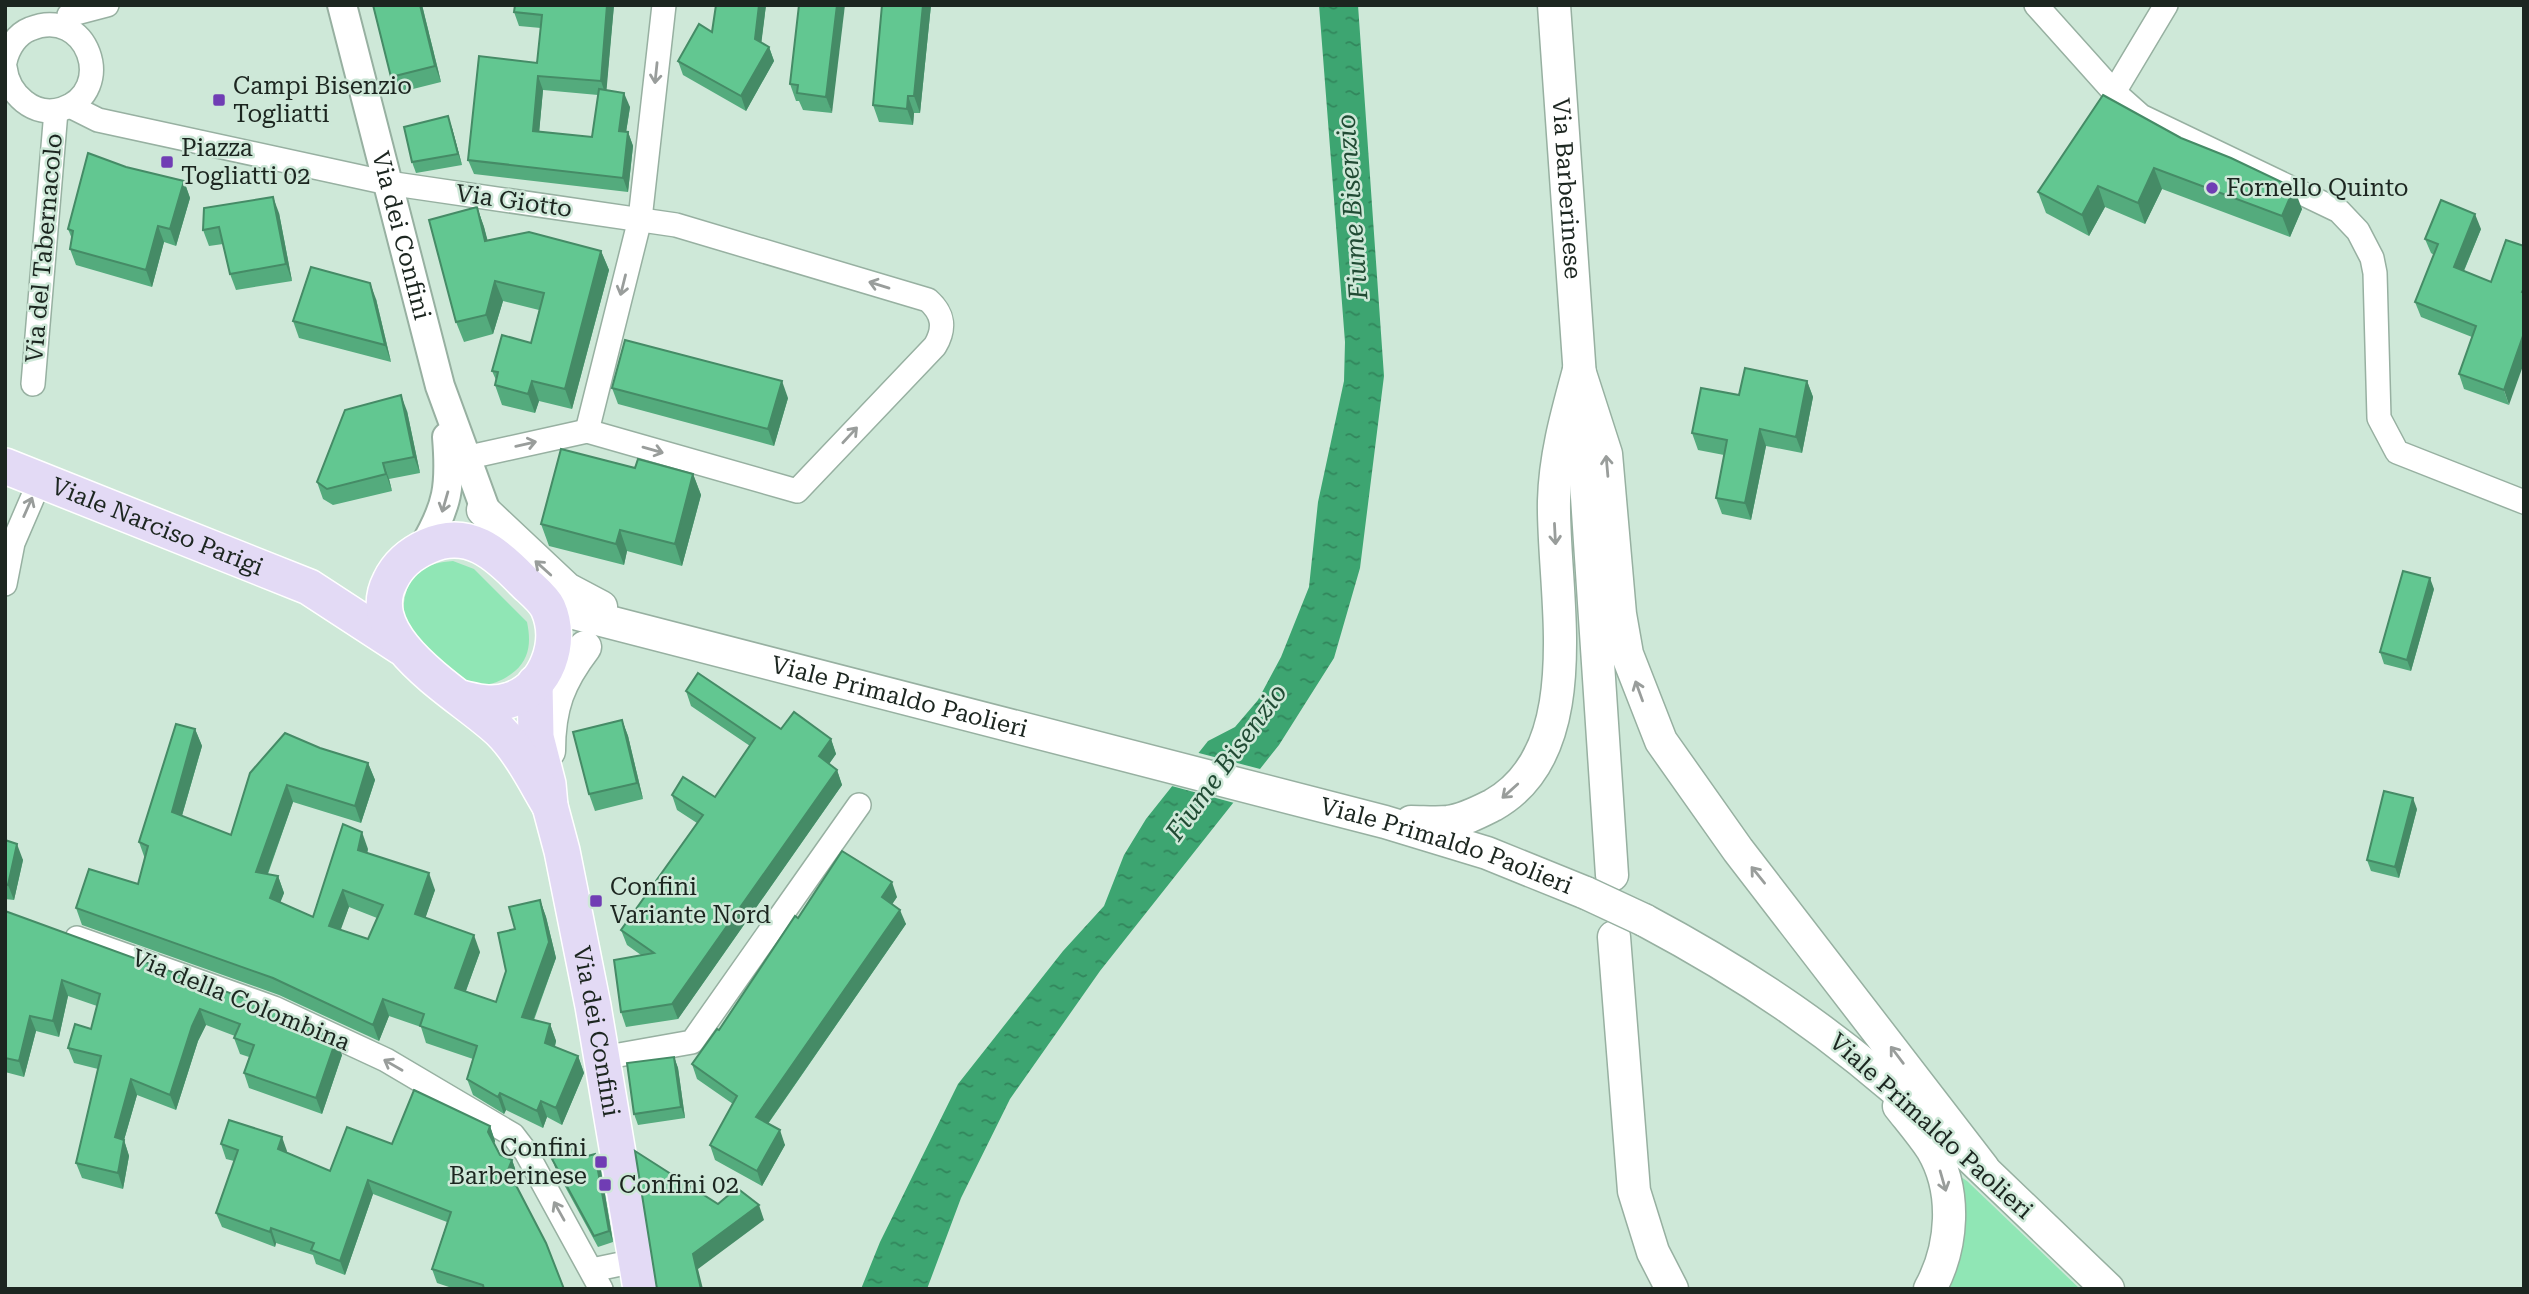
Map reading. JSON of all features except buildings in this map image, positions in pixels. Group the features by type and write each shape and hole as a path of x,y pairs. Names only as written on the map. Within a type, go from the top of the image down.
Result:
{"main road":[{"name":"Via Barberinese","path":"1555,5 1579,370"},
{"path":"1370,819 1448,822 1481,811 1517,786 1542,748 1559,677 1555,474 1560,440 1579,370"},
{"path":"1579,370 1612,875"},
{"path":"1579,370 1606,454 1620,614 1628,654 1644,704 1661,741 1738,850 1983,1168"},
{"name":"Viale Narciso Parigi","path":"5,466 41,478 309,587 401,647"},
{"path":"483,510 567,589 611,613 667,635"},
{"name":"Via dei Confini","path":"549,795 505,738 401,647 393,635 384,609 388,585 410,558 437,541 464,539 488,549 509,566 547,606 554,633 541,677 536,737 573,900 638,1275"},
{"name":"Viale Narciso Parigi","path":"309,587 344,590 362,587 410,558"},
{"name":"Viale Primaldo Paolieri","path":"547,606 1370,819 1488,853 1586,893 1716,958 1776,996 1866,1063 1983,1168 2108,1289"},
{"name":"Viale Primaldo Paolieri","path":"541,677 585,647 618,637 667,635"},
{"path":"549,795 549,736 554,704 563,676 585,647"},
{"path":"458,697 497,703 522,695 541,677"},
{"path":"1614,937 1634,1191 1653,1252 1672,1289"},
{"path":"1866,1063 1932,1150 1942,1177 1949,1209 1949,1234 1941,1264 1930,1289"}],"street":[{"path":"69,16 89,53 92,72 88,86 63,109 37,108 9,90 5,64 15,33 44,25 69,16 107,5"},
{"name":"Via dei Confini","path":"342,5 440,386 483,510 509,566"},
{"path":"465,458 587,430 640,219 664,5"},
{"path":"2036,5 2114,92 2141,116 2339,211 2350,220 2366,244 2374,266 2379,418 2397,452 2524,502"},
{"path":"2114,92 2166,5"},
{"path":"88,86 104,109 130,124"},
{"name":"Via Giotto","path":"63,109 98,120 130,124 387,183 676,225 928,300 940,313 943,327 940,337 797,491 587,430"},
{"name":"Via del Tabernacolo","path":"33,384 63,109"},
{"name":"Via dei Confini","path":"410,558 446,504 450,480 440,386"},
{"path":"5,584 13,543 41,478"},
{"path":"602,1058 692,1042 859,805"},
{"name":"Via della Colombina","path":"57,930 274,1008 386,1060 513,1135 526,1152 597,1279 638,1275"}],"shaded area":[{"path":"453,561 474,569 527,622 529,642 524,661 515,671 491,684 481,685 461,678 418,641 410,632 404,617 406,593 418,572 426,567"},
{"path":"1961,1177 1967,1181 2080,1289 1945,1289"}],"water":[{"name":"Fiume Bisenzio","path":"1319,5 1358,5 1384,376 1360,568 1334,658 1279,745 1100,971 1010,1099 961,1198 927,1289 861,1289 880,1242 958,1084 1063,951 1104,906 1124,855 1146,819 1208,741 1235,727 1258,700 1281,657 1309,587 1318,502 1344,381 1345,342"}],"pier":[{"path":"1195,752 1264,770 1238,804 1168,785"}],"place":[{"name":"Campi Bisenzio Togliatti","path":"219,100"},
{"name":"Piazza Togliatti 02","path":"167,162"},
{"name":"Fornello Quinto","path":"2212,188"},
{"name":"Confini Variante Nord","path":"596,901"},
{"name":"Confini Barberinese","path":"601,1162"},
{"name":"Confini 02","path":"605,1185"}]}
